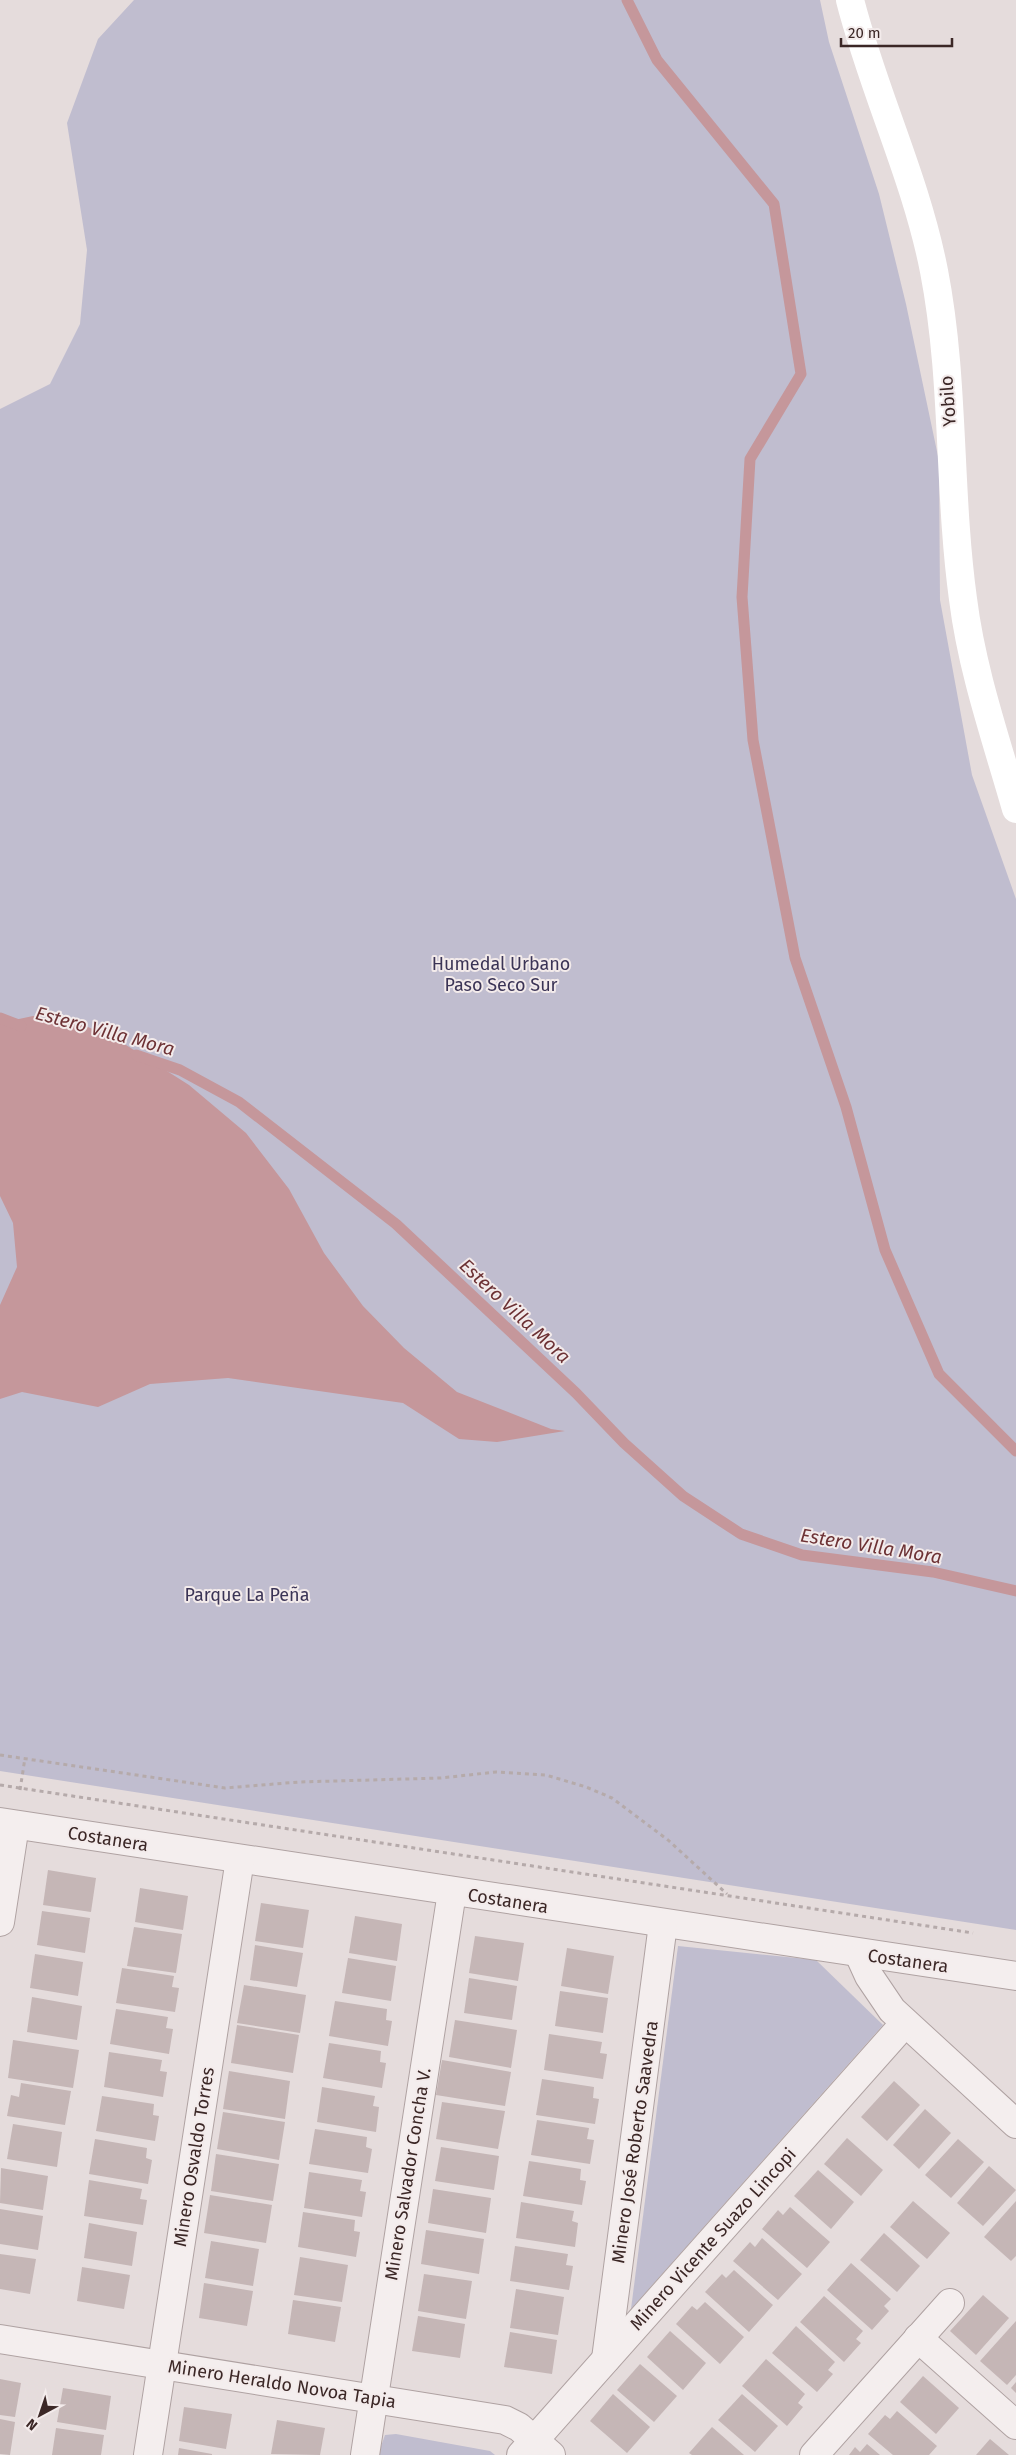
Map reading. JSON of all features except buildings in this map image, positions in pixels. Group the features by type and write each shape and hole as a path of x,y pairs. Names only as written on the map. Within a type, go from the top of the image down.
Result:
{"main road":[{"name":"Yobilo","path":"850,0 923,226 934,270 946,364 963,598 980,689 1016,809"}],"street":[{"name":"Costanera","path":"7,1824 1016,1976"},
{"path":"0,1922 7,1824"},
{"name":"Minero Osvaldo Torres","path":"148,2455 240,1859"},
{"name":"Minero Salvador Concha V.","path":"364,2455 452,1892"},
{"name":"Minero José Roberto Saavedra","path":"606,2359 663,1924"},
{"path":"860,1954 882,1997 904,2023 1016,2124"},
{"name":"Minero Vicente Suazo Lincopi","path":"535,2450 606,2359 904,2023"},
{"path":"814,2455 950,2303"},
{"path":"918,2338 1016,2425"},
{"name":"Minero Heraldo Novoa Tapia","path":"0,2339 505,2420 520,2427 535,2450"}],"path":[{"path":"0,1754 225,1788 299,1782 442,1778 496,1772 546,1775 586,1787 612,1798 668,1840 728,1896"},
{"path":"20,1788 25,1758"},
{"path":"0,1785 978,1934"}],"green space":[{"name":"Humedal Urbano Paso Seco Sur","path":"134,0 820,0 829,42 879,194 906,304 939,461 940,600 972,775 1016,899 1016,1930 0,1771 0,409 50,384 80,324 87,250 67,123 98,39"},
{"path":"678,1946 816,1960 883,2025 631,2309"},
{"path":"396,2434 490,2451 495,2455 378,2455 385,2435"}],"shaded area":[{"path":"33,1016 86,1026 126,1045 189,1085 246,1133 289,1189 324,1253 363,1306 404,1348 457,1392 551,1429 565,1431 497,1442 459,1439 403,1403 228,1378 150,1384 98,1407 22,1392 0,1399 0,1305 17,1267 13,1223 0,1196 0,1023"}],"waterway":[{"path":"627,0 657,60 774,204 801,374 750,459 742,597 753,740 795,958 846,1107 885,1250 939,1374 1016,1451"},
{"name":"Estero Villa Mora","path":"0,1018 21,1026"},
{"name":"Estero Villa Mora","path":"136,1055 180,1070 239,1102 396,1224 576,1393 624,1443 683,1496 741,1534 802,1555 933,1572 1016,1591"}],"park label":[{"name":"Parque La Peña","path":"247,1595"}]}
